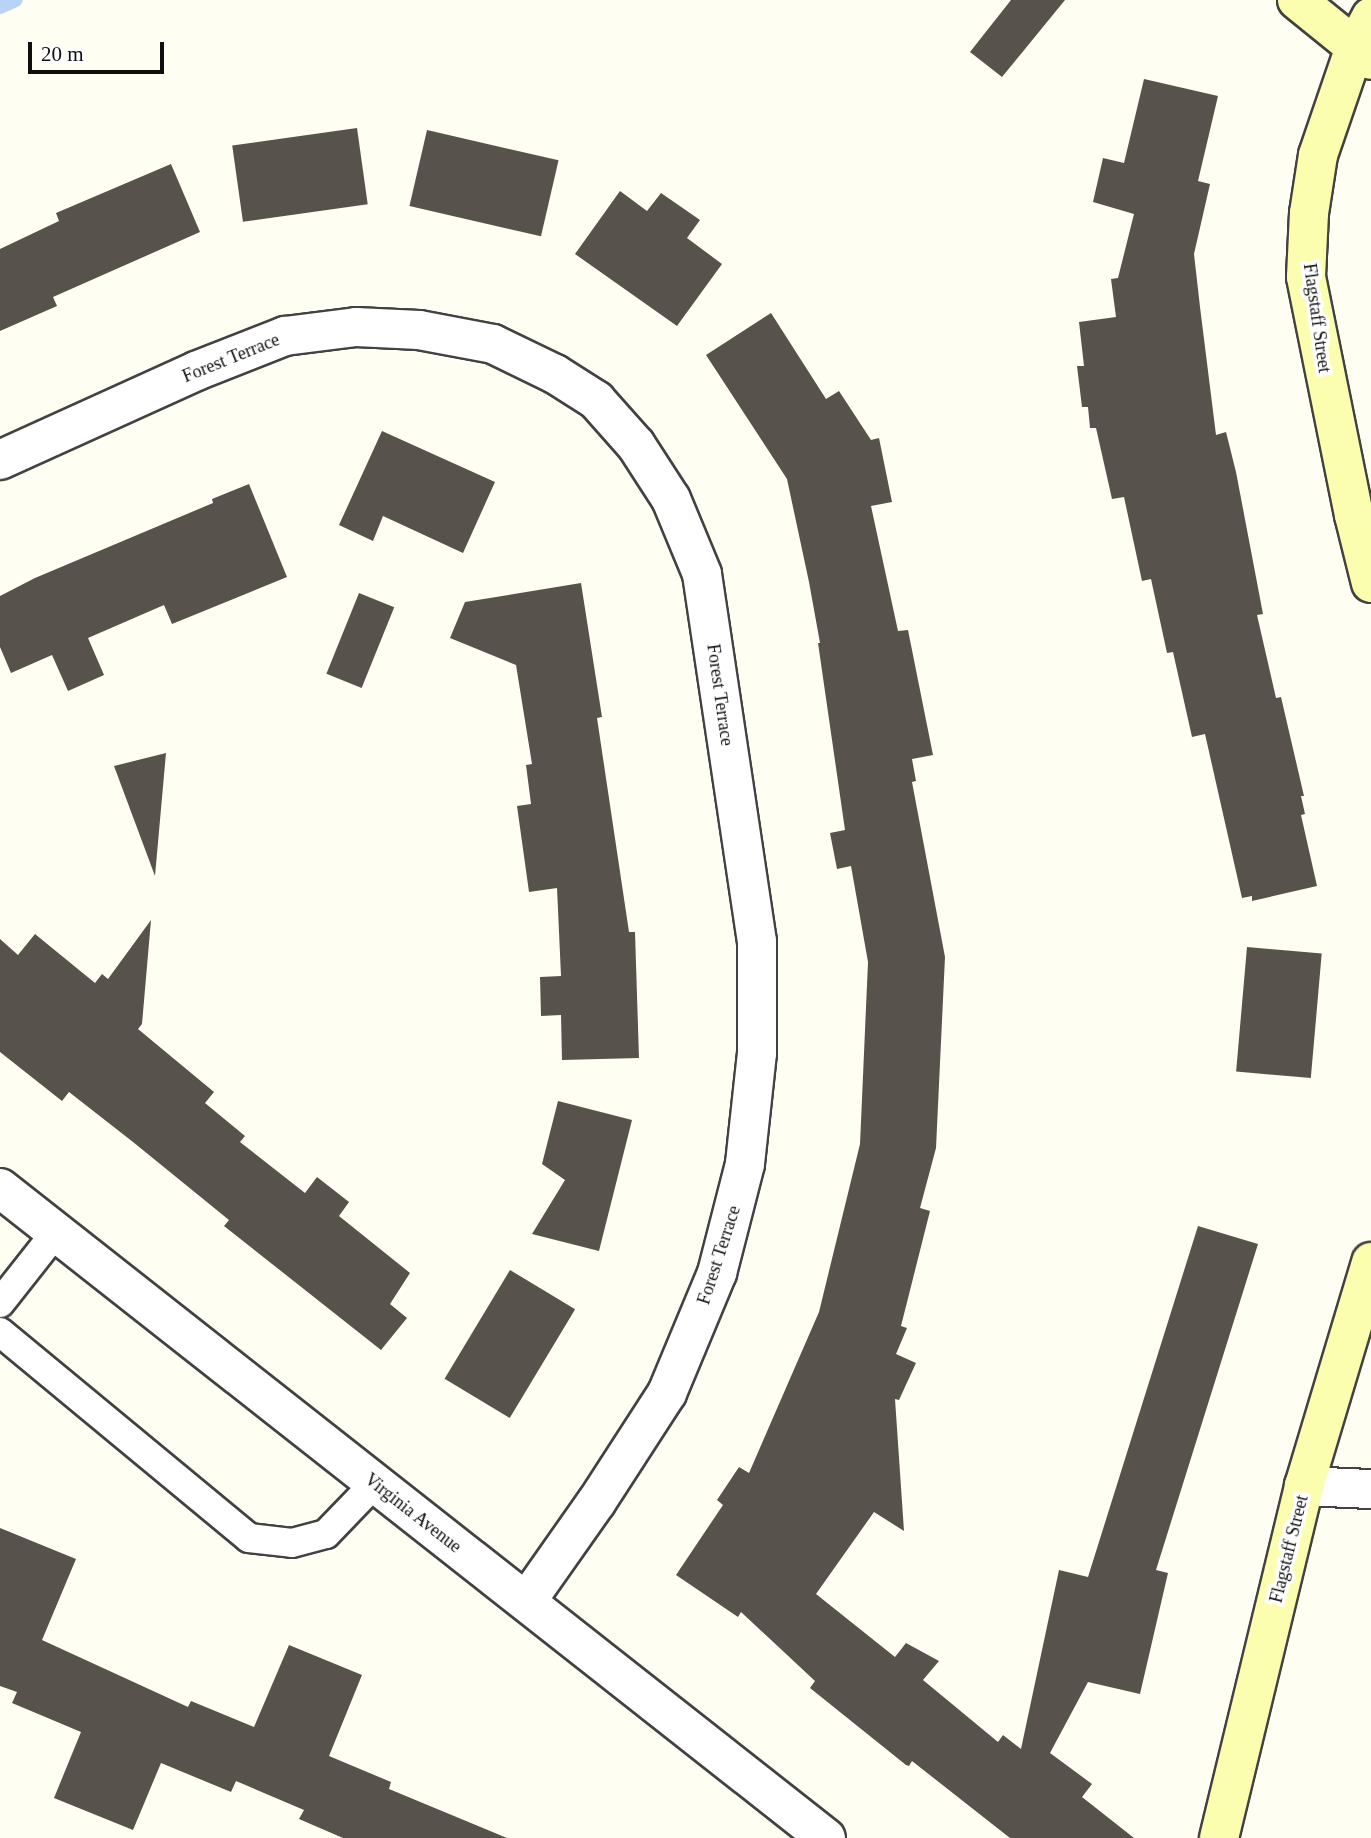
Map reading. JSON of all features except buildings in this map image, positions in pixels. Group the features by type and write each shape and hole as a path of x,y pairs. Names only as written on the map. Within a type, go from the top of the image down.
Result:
{"street":[{"path":"1297,0 1365,41"},
{"name":"Flagstaff Street","path":"1365,41 1318,155 1308,213 1307,277 1348,489 1371,583"},
{"name":"Forest Terrace","path":"0,460 196,370 285,336 356,327 419,330 492,344 555,374 596,400 636,444 671,499 702,575 757,941 757,1053 746,1164 717,1273 667,1394 527,1602"},
{"name":"Virginia Avenue","path":"0,1188 826,1838"},
{"name":"Flagstaff Street","path":"1219,1838 1304,1486 1371,1262"},
{"path":"1304,1486 1371,1489"}],"lane":[{"path":"0,1303 56,1232"},
{"path":"0,1332 250,1538 292,1543 326,1534 375,1483"}],"waterway":[{"path":"0,7 16,0"}]}
